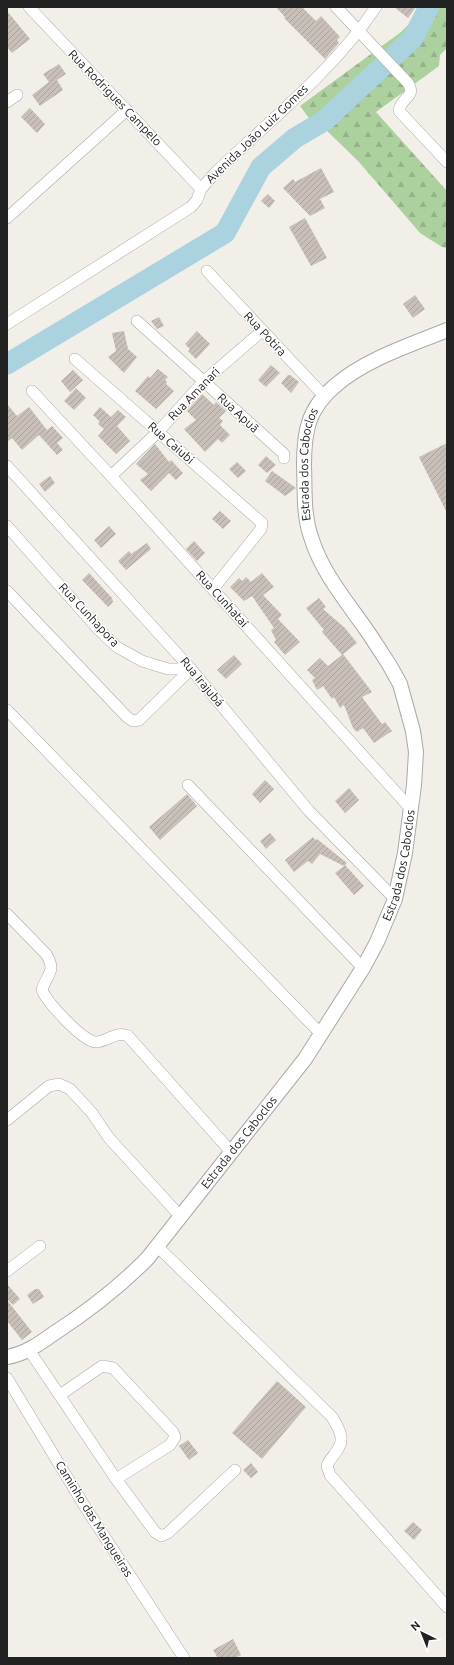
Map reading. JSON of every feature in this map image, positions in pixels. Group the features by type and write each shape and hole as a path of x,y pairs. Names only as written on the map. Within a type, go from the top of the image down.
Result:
{"street":[{"name":"Rua Rodrigues Campelo","path":"29,7 201,189"},
{"path":"336,7 408,83 411,88 410,94 399,106 399,112 447,162"},
{"name":"Avenida João Luiz Gomes","path":"7,324 191,207 197,200 201,189 215,173 329,64 360,32 376,7"},
{"path":"7,102 17,95"},
{"path":"7,218 127,110"},
{"name":"Rua Potira","path":"207,271 324,396"},
{"name":"Rua Apuã","path":"137,321 284,454 284,458"},
{"name":"Estrada dos Caboclos","path":"9,1354 29,1350 79,1317 112,1292 158,1247 305,1059 363,968 377,942 395,899 403,868 414,785 416,752 413,731 400,684 390,666 321,564 310,536 304,505 304,444 307,427 312,413 324,396 336,384 380,359 447,330"},
{"name":"Rua Amanari","path":"111,476 158,432 204,381 262,331"},
{"name":"Rua Caiubi","path":"75,359 262,523 261,529 213,589"},
{"name":"Rua Cunhataí","path":"32,391 111,476 411,809"},
{"name":"Rua Irajubá","path":"7,466 191,669 309,811 395,899"},
{"name":"Rua Cunhapora","path":"7,526 98,629 118,647 142,661 168,669 191,669"},
{"path":"7,591 127,717 133,721 139,720 191,669"},
{"path":"7,710 321,1034"},
{"path":"188,785 363,968"},
{"path":"7,914 46,954 52,967 42,990 50,1002 75,1029 84,1038 94,1042 100,1042 117,1034 128,1036 232,1153"},
{"path":"7,1120 50,1086 54,1084 64,1085 92,1113 110,1138 181,1217"},
{"path":"7,1271 40,1246"},
{"path":"158,1247 332,1417 342,1437 340,1447 327,1466 330,1475 447,1607"},
{"path":"29,1350 116,1479 155,1532 161,1536 168,1533 235,1470"},
{"path":"60,1395 102,1366 107,1366 113,1368 173,1432 175,1437 170,1444 116,1479"},
{"name":"Caminho das Mangueiras","path":"7,1378 87,1510 184,1658"}],"green space":[{"path":"424,7 447,7 447,48 440,55 439,66 376,112 447,191 447,248 442,247 420,233 359,162 322,126 311,121 300,106 401,32"}],"building":[{"path":"276,7 302,7 316,21 321,16 340,37 337,40 339,43 325,59 284,18 285,17"},
{"path":"394,7 416,7 408,18"},
{"path":"7,11 30,39 12,53 7,47"},
{"path":"59,64 66,74 57,80 63,90 40,106 32,95 49,82 43,74"},
{"path":"30,108 45,124 37,133 21,117"},
{"path":"321,168 334,192 320,199 325,208 310,216 283,188 293,179 295,182"},
{"path":"268,194 275,201 269,208 261,201"},
{"path":"305,218 327,258 311,266 289,227"},
{"path":"415,295 425,309 413,318 403,304"},
{"path":"159,317 164,326 157,329 151,321"},
{"path":"124,331 128,349 137,357 124,373 108,357 116,351 112,333"},
{"path":"197,331 210,344 196,359 188,351 190,349 185,344"},
{"path":"271,365 280,373 266,387 258,380"},
{"path":"158,369 168,377 165,380 167,382 166,384 174,391 156,409 135,391 148,376 150,378"},
{"path":"73,370 83,380 70,392 61,381"},
{"path":"288,375 299,382 291,393 281,383"},
{"path":"76,388 86,398 74,410 64,401"},
{"path":"202,394 214,405 216,402 226,411 219,418 223,421 220,425 230,435 222,443 218,439 205,452 184,429 196,420 187,411"},
{"path":"7,404 17,416 29,407 47,430 52,426 63,438 57,443 63,450 57,455 39,435 22,450 12,438 7,442"},
{"path":"100,407 111,417 118,410 126,417 117,426 130,441 116,454 98,436 104,429 98,424 100,422 93,415"},
{"path":"447,443 447,513 419,457"},
{"path":"155,444 169,462 171,460 183,473 176,480 169,473 151,491 140,480 148,474 136,464"},
{"path":"266,456 276,465 267,473 258,465"},
{"path":"237,462 246,471 238,478 229,469"},
{"path":"272,471 296,488 285,496 265,481"},
{"path":"50,476 55,483 45,492 39,484"},
{"path":"220,511 231,521 223,529 212,519"},
{"path":"109,526 116,534 101,548 94,540"},
{"path":"194,541 205,553 197,561 186,549"},
{"path":"147,543 151,549 126,570 118,561 129,551 131,554"},
{"path":"89,573 112,598 113,602 108,607 82,580"},
{"path":"262,573 274,587 263,595 282,615 278,619 300,642 285,655 274,642 276,640 271,630 274,628 252,596 244,601 230,587 239,578 242,581 246,577 251,582"},
{"path":"319,598 326,607 323,609 345,628 357,643 343,654 372,692 362,697 382,724 385,722 392,731 374,743 363,728 357,732 353,728 344,705 340,708 334,697 332,699 323,686 317,690 312,680 315,678 307,670 320,658 328,666 342,655 322,632 324,630 306,608"},
{"path":"234,655 242,664 226,679 217,670"},
{"path":"265,780 274,789 260,803 252,794"},
{"path":"349,788 359,800 345,813 335,801"},
{"path":"187,794 197,806 160,840 149,827"},
{"path":"270,833 276,840 266,849 260,841"},
{"path":"313,837 347,863 345,865 364,886 354,895 335,873 344,866 320,854 312,864 308,861 294,872 285,860"},
{"path":"7,1284 20,1299 13,1305 7,1299"},
{"path":"35,1289 39,1289 44,1297 33,1304 27,1295"},
{"path":"7,1300 32,1332 22,1340 7,1321"},
{"path":"277,1381 306,1407 262,1459 232,1433"},
{"path":"188,1440 198,1453 189,1460 179,1446"},
{"path":"251,1463 258,1472 251,1478 243,1470"},
{"path":"413,1522 422,1530 414,1540 404,1531"},
{"path":"233,1639 241,1655 235,1658 218,1658 213,1650"}],"waterway":[{"path":"7,364 225,233 261,167 295,138 324,121 413,38 429,7"}]}
